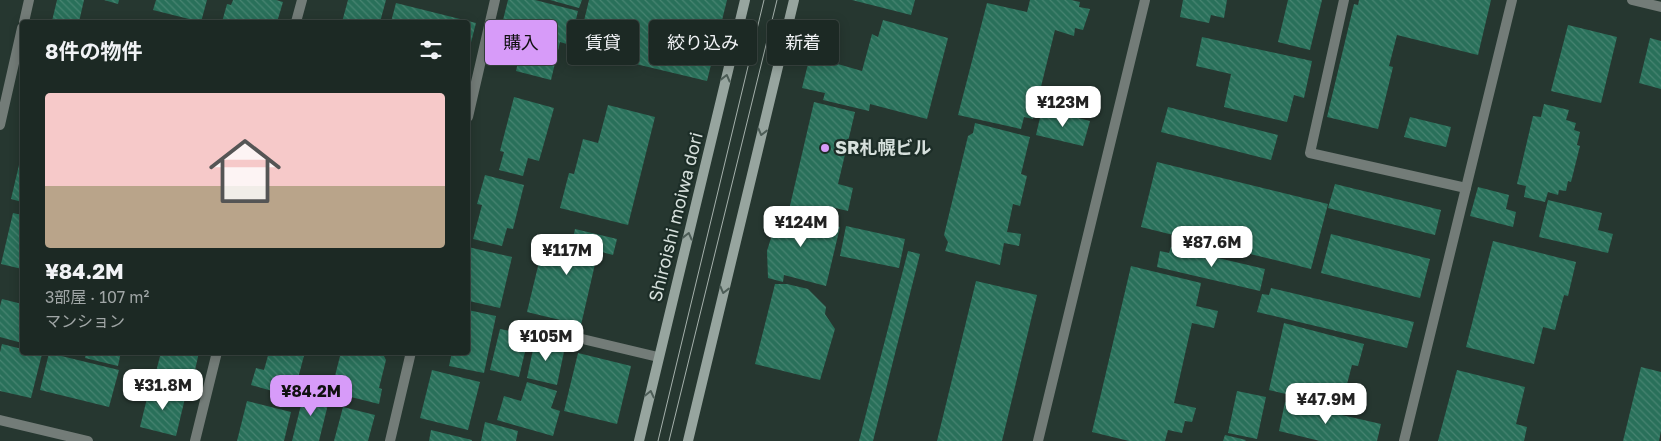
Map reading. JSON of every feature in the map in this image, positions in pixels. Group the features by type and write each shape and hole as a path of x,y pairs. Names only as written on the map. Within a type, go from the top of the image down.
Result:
{"main road":[{"name":"Shiroishi moiwa dori","path":"639,441 745,0"},
{"path":"688,441 794,0"}],"street":[{"path":"24,20 29,0"},
{"path":"297,20 302,0"},
{"path":"470,109 496,0"},
{"path":"1038,441 1145,0"},
{"path":"1344,0 1310,153 1466,188"},
{"path":"1404,441 1512,0"},
{"path":"1632,0 1661,7"},
{"path":"0,125 20,37"},
{"path":"536,328 658,357"},
{"path":"195,441 216,355"},
{"path":"390,441 411,355"},
{"path":"0,420 88,441"}],"building":[{"path":"57,0 84,0 79,20 52,20"},
{"path":"104,0 119,0 118,4"},
{"path":"156,0 207,0 202,20 193,20 153,10"},
{"path":"233,0 276,0 283,2 278,20 223,20 227,4 231,5"},
{"path":"348,0 386,0 381,20 343,20"},
{"path":"508,0 535,0 578,11 576,20 567,20 567,44 560,42 557,55 557,20 503,20"},
{"path":"550,0 582,0 579,8"},
{"path":"589,0 727,0 722,20 649,20 649,65 711,65 707,81 639,65 639,20 584,20"},
{"path":"852,0 915,0 911,15"},
{"path":"1030,0 1071,0 1080,2 1079,7 1090,9 1083,30 1075,28 1074,36 1055,30 1033,119 1024,117 1021,129 958,115 987,3 1027,12"},
{"path":"1183,0 1227,0 1224,18 1211,15 1209,23 1180,17"},
{"path":"1288,0 1322,0 1310,50 1278,42"},
{"path":"1359,0 1491,0 1478,55 1397,35 1389,66 1393,67 1378,129 1327,117 1354,4 1358,5"},
{"path":"396,3 464,20 392,20"},
{"path":"883,20 948,38 927,119 870,104 869,111 823,100 825,93 802,88 808,65 839,64 862,71 872,34 878,37"},
{"path":"470,22 476,23 470,46"},
{"path":"1568,25 1617,37 1601,103 1551,91"},
{"path":"1202,37 1312,61 1304,98 1294,95 1287,122 1224,107 1231,74 1196,66"},
{"path":"1650,38 1661,41 1661,89 1639,83"},
{"path":"517,65 555,65 551,80 516,71"},
{"path":"514,97 554,108 539,161 528,158 523,176 499,170 504,152 500,151"},
{"name":"SR札幌ビル","path":"814,102 855,112 838,184 853,188 848,211 827,206 824,218 789,210"},
{"path":"1544,104 1569,110 1566,120 1576,123 1574,130 1580,132 1577,145 1580,146 1571,182 1568,181 1566,191 1559,190 1558,195 1548,192 1545,202 1524,197 1526,186 1517,184 1533,116 1541,117"},
{"path":"608,105 655,117 628,225 560,208 569,173 574,174 583,139 598,143"},
{"path":"1168,107 1278,135 1271,160 1161,132"},
{"path":"1042,109 1090,121 1083,146 1036,135"},
{"path":"1410,117 1451,127 1446,147 1404,137"},
{"path":"975,123 1030,137 1021,174 1027,176 1020,206 1013,204 1007,232 1021,234 1019,246 1004,243 1000,265 945,251 948,242 944,235 968,136 973,133"},
{"path":"1157,162 1328,204 1311,269 1141,227"},
{"path":"19,165 20,201 11,199"},
{"path":"485,175 524,185 513,229 507,228 502,246 473,239 482,205 477,204"},
{"path":"1335,184 1441,210 1435,235 1328,208"},
{"path":"1478,187 1509,195 1506,209 1516,212 1513,227 1470,216"},
{"path":"1548,200 1602,213 1598,230 1613,234 1608,253 1539,237"},
{"path":"771,210 840,227 826,286 784,275 783,282 768,278 767,251 774,228 767,227"},
{"path":"13,213 20,215 20,269 1,264"},
{"path":"846,226 905,239 899,268 840,256"},
{"path":"575,229 617,239 613,255 598,251 581,325 527,312 545,237 572,243"},
{"path":"1331,234 1430,259 1420,298 1321,273"},
{"path":"1493,241 1576,262 1568,296 1564,295 1555,330 1543,327 1534,364 1466,347"},
{"path":"470,247 512,257 500,308 470,301"},
{"path":"1171,247 1265,269 1260,291 1157,267 1160,251 1169,253"},
{"path":"908,251 920,254 873,441 859,441"},
{"path":"1131,266 1201,283 1196,306 1218,311 1214,328 1192,323 1174,403 1196,408 1192,422 1185,421 1182,433 1168,430 1165,441 1129,441 1092,432"},
{"path":"976,281 1037,295 1002,441 937,441"},
{"path":"775,284 787,284 808,289 826,307 825,314 835,329 820,380 755,364"},
{"path":"1271,288 1414,322 1407,348 1257,312 1262,294 1269,295"},
{"path":"2,299 20,304 20,342 0,337 0,306"},
{"path":"470,310 496,316 484,373 449,366 451,355 470,355"},
{"path":"1284,323 1364,344 1358,366 1352,365 1341,407 1269,390"},
{"path":"500,329 529,335 519,377 490,370"},
{"path":"535,340 565,347 557,385 527,378"},
{"path":"2,344 20,348 20,355 42,355 31,398 0,391 0,352"},
{"path":"578,353 631,366 617,424 564,411"},
{"path":"49,355 57,355 119,370 109,407 40,390"},
{"path":"86,355 120,355 118,366 85,358"},
{"path":"160,355 198,355 190,393 153,384"},
{"path":"268,355 304,355 293,397 251,385 256,368 264,370"},
{"path":"340,355 384,355 386,360 379,388 382,389 379,404 331,392"},
{"path":"1641,367 1661,372 1661,431 1659,441 1623,441"},
{"path":"432,370 480,382 468,430 420,418"},
{"path":"1457,370 1525,387 1516,424 1527,427 1524,441 1438,441"},
{"path":"527,382 557,391 551,408 560,411 553,436 497,420 504,396 521,401"},
{"path":"150,386 186,394 176,436 140,427"},
{"path":"305,389 330,396 319,441 292,441"},
{"path":"1237,391 1266,397 1257,439 1228,433"},
{"path":"247,401 291,412 284,441 237,441"},
{"path":"1285,402 1381,424 1377,441 1320,441 1279,431"},
{"path":"343,407 375,415 368,441 334,441"},
{"path":"485,422 518,431 516,441 481,441"},
{"path":"431,430 472,440 472,441 429,441"},
{"path":"1225,435 1246,440 1223,441"}],"tram line":[{"path":"658,441 764,0"},
{"path":"669,441 777,0"}],"place":[{"name":"SR札幌ビル","path":"825,148"}]}
